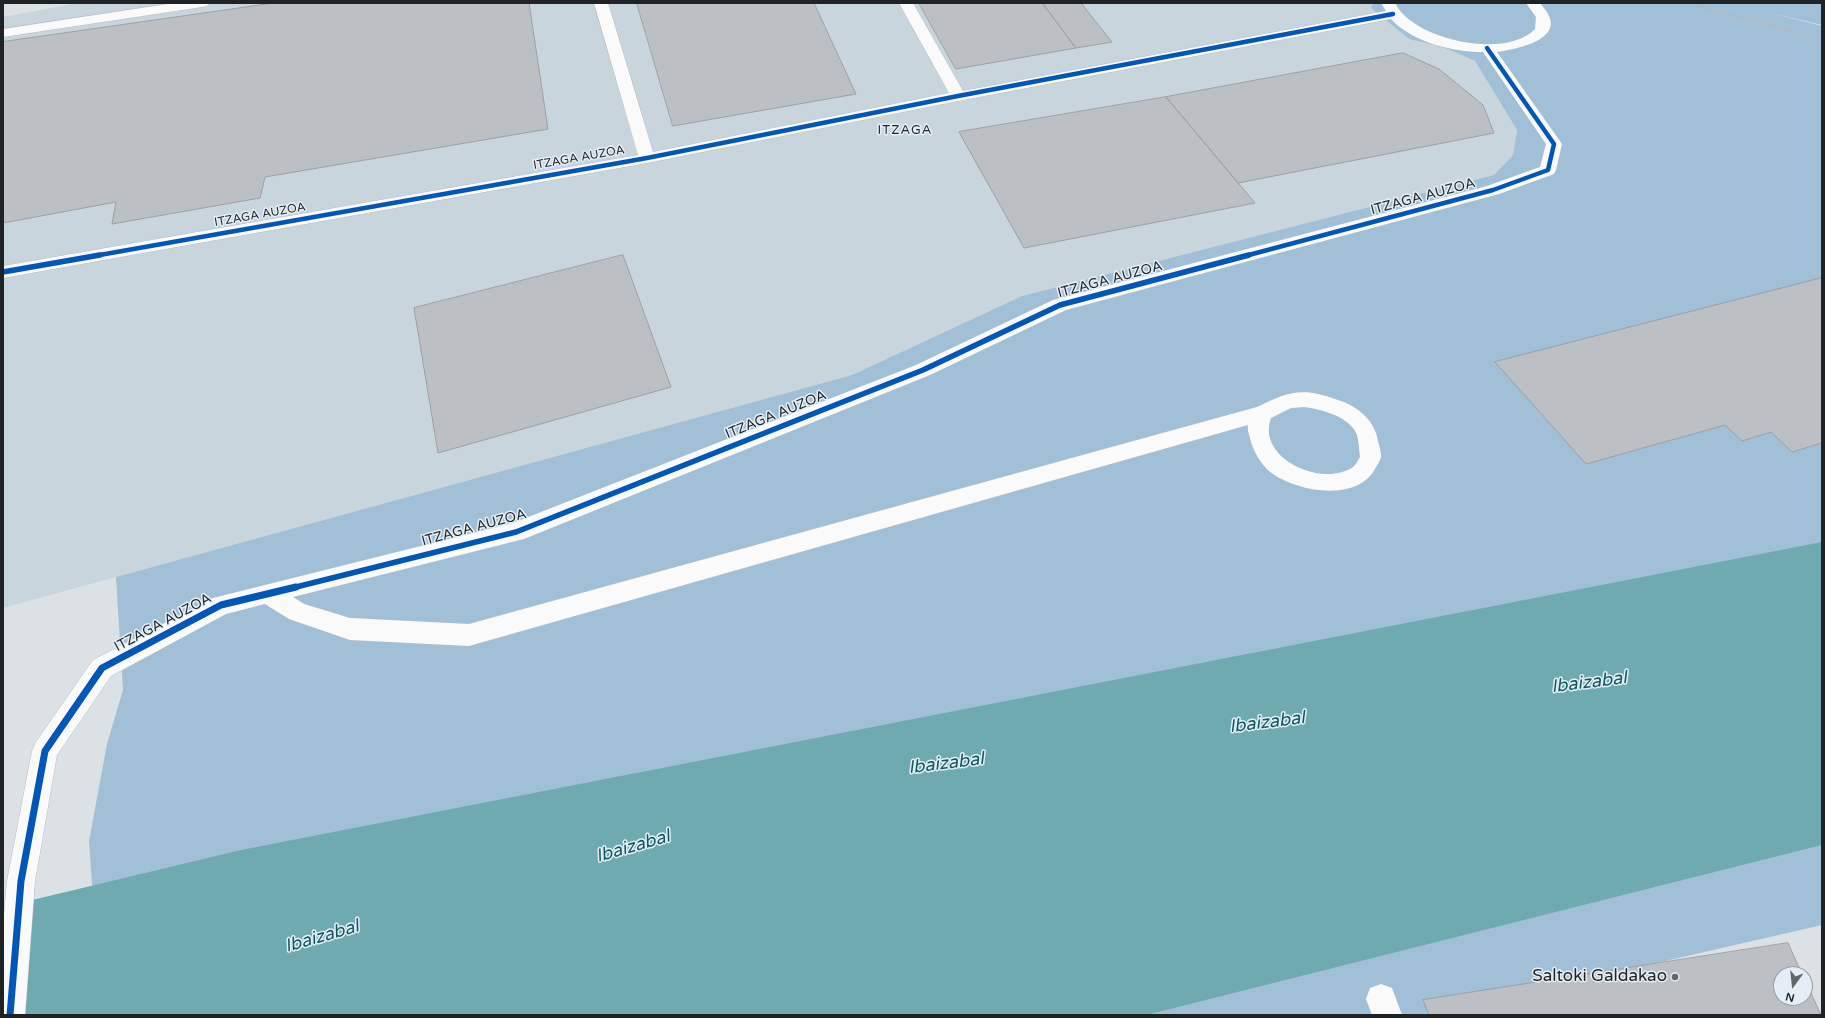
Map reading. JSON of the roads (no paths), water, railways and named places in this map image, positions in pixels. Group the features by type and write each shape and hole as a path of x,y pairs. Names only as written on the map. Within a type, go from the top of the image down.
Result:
{"street":[{"path":"3,33 202,3"},
{"path":"601,3 647,158"},
{"path":"906,3 958,96"},
{"path":"1391,8 1405,24 1421,34 1464,46 1487,48 1512,46 1531,40 1542,30 1543,17 1533,3"},
{"name":"ITZAGA AUZOA","path":"3,272 647,158 1391,8"},
{"name":"ITZAGA AUZOA","path":"10,1015 21,881 45,751 102,668 221,605 516,532 923,370 1060,305 1493,190 1548,170 1554,144 1487,48"},
{"path":"269,594 297,612 350,629 469,635 1263,413 1287,401 1304,399 1322,402 1339,408 1354,418 1366,431 1372,445 1371,458 1365,470 1352,479 1336,483 1317,483 1298,478 1281,468 1268,456 1260,442 1258,428 1263,413"}],"water":[{"name":"Ibaizabal","path":"1822,542 1822,845 1146,1015 3,1015 3,907 241,850"}],"railway":[{"path":"1698,6 1822,39"}],"place":[{"name":"Saltoki Galdakao","path":"1675,977"}],"district":[{"name":"ITZAGA","path":"905,131"}]}
